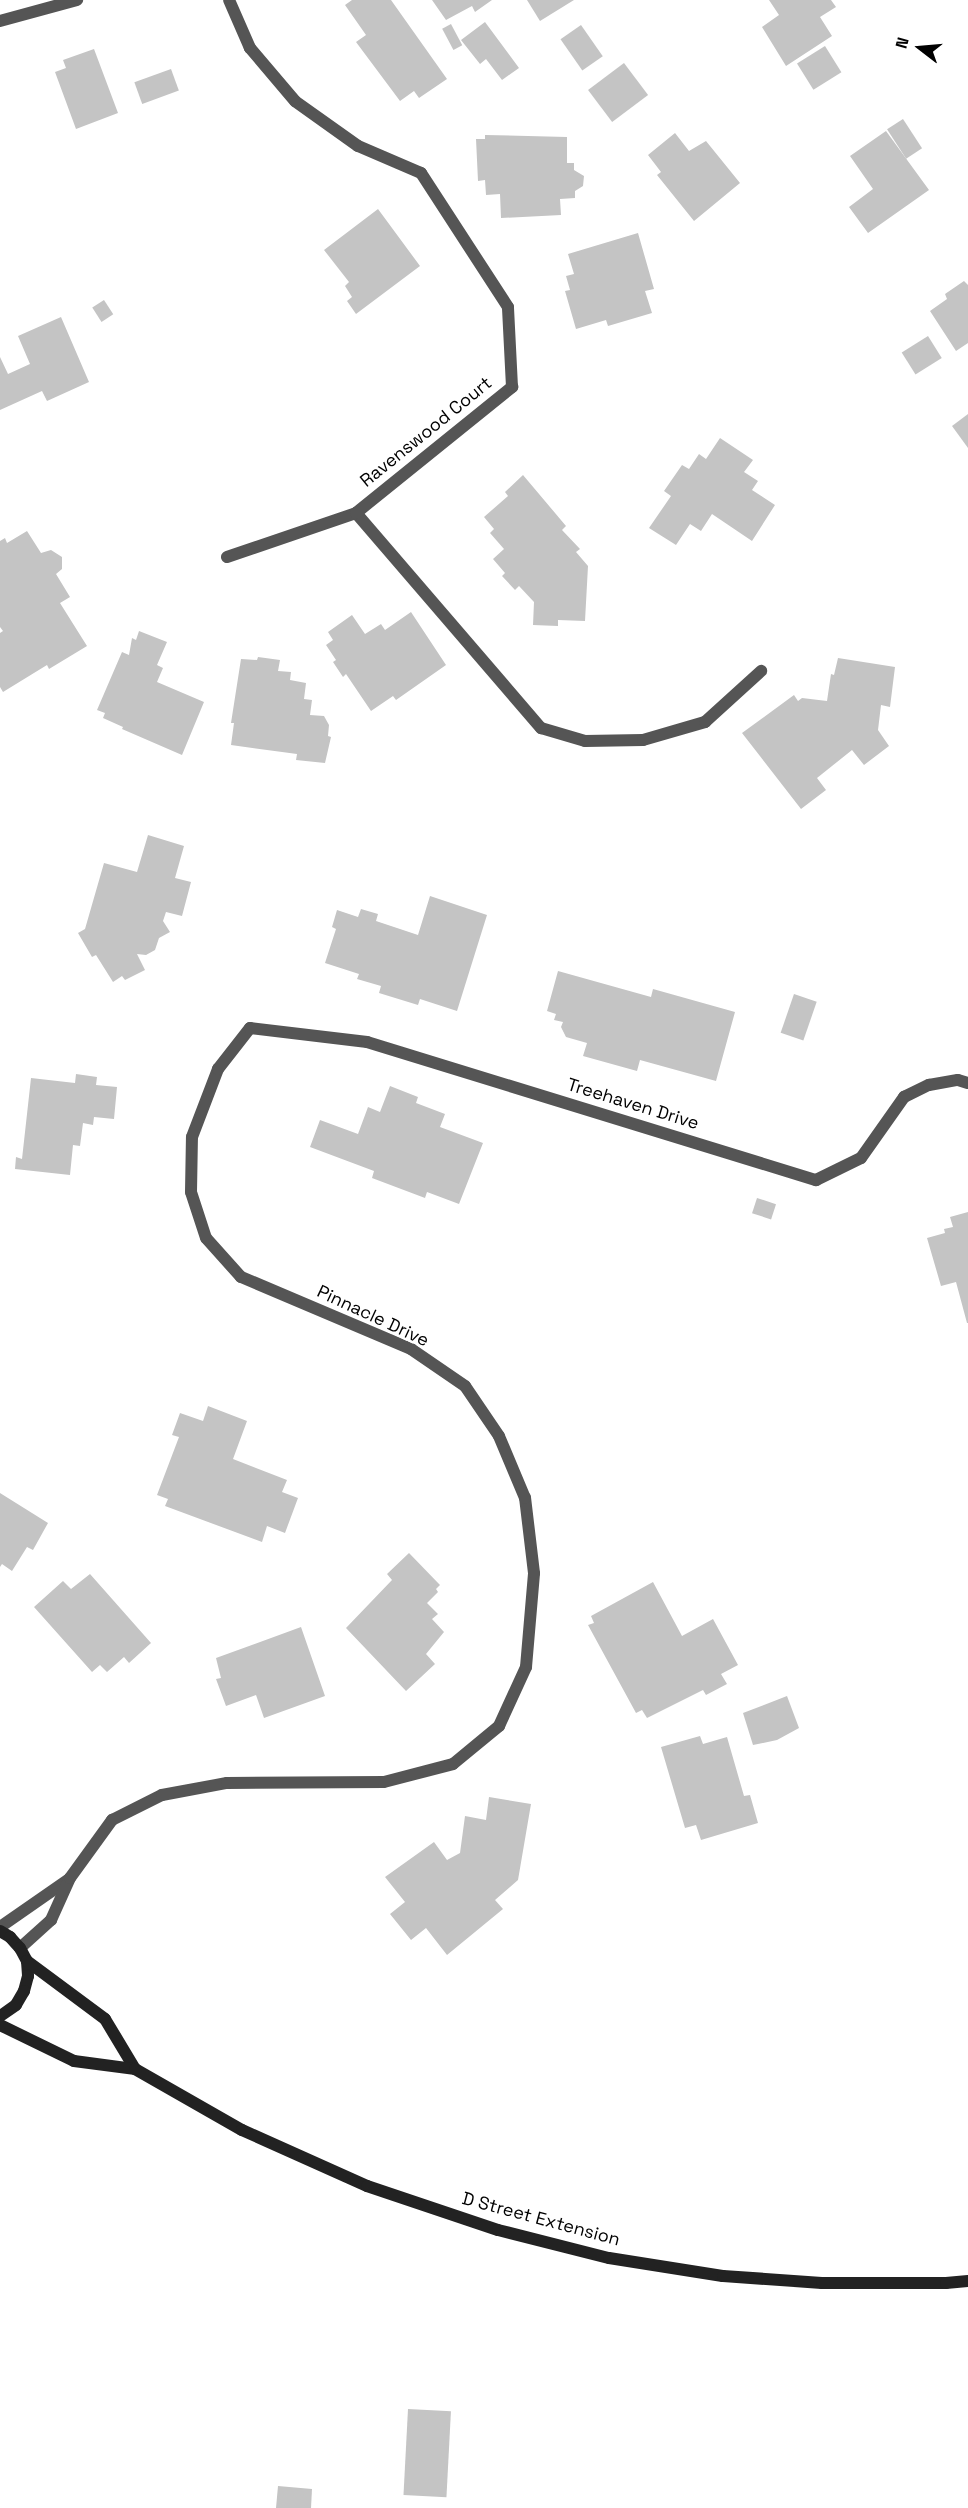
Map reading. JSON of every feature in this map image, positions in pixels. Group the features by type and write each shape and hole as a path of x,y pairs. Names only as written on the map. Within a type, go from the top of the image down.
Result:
{"street":[{"path":"0,21 77,0"},
{"name":"Ravenswood Court","path":"227,557 356,513 512,387 508,307 421,173 358,146 295,101 250,48 229,0"},
{"path":"356,513 541,728 585,741 642,740 705,722 761,671"},
{"name":"Treehaven Drive","path":"250,1028 367,1042 816,1180 861,1158 904,1097 929,1085 958,1080 968,1083"},
{"name":"Pinnacle Drive","path":"20,1947 51,1920 70,1878 112,1820 162,1795 227,1783 384,1782 453,1764 499,1726 526,1667 534,1573 525,1498 499,1436 465,1386 411,1349 240,1277 206,1238 191,1192 192,1137 218,1069 250,1028"},
{"name":"Pinnacle Drive","path":"0,1929 70,1878"},
{"path":"0,1929 20,1947 27,1961 28,1976 24,1991 16,2005 0,2016"},
{"name":"D Street Extension","path":"27,1961 105,2019 135,2069"},
{"name":"D Street Extension","path":"0,2025 74,2061 135,2069 242,2130 367,2186 498,2230 609,2258 723,2276 822,2283 968,2281"}],"building":[{"path":"352,0 391,0 447,79 419,98 414,91 400,101 356,42 366,35 345,5"},
{"path":"432,0 492,0 475,12 472,6 446,20"},
{"path":"527,0 574,0 540,21"},
{"path":"769,0 831,0 836,7 820,17 832,36 786,66 762,27 779,15"},
{"path":"485,22 519,68 502,80 486,59 480,64 461,40"},
{"path":"451,24 462,45 453,50 442,29"},
{"path":"581,25 603,56 582,70 561,39"},
{"path":"825,46 841,72 813,90 797,63"},
{"path":"94,49 118,113 76,129 55,72 66,68 63,60"},
{"path":"624,63 648,95 612,122 588,90"},
{"path":"171,69 179,91 142,104 134,82"},
{"path":"903,119 922,148 906,159 887,129"},
{"path":"886,131 929,190 868,233 849,207 873,189 850,156"},
{"path":"675,133 689,151 706,141 740,183 694,221 657,175 661,172 648,155"},
{"path":"485,135 567,137 567,163 574,163 574,170 584,176 583,186 575,191 575,198 560,199 561,215 501,218 500,194 486,195 485,180 478,181 476,139 485,139"},
{"path":"378,209 420,266 356,314 347,301 352,297 345,286 349,282 324,250"},
{"path":"638,233 654,289 645,291 652,313 608,326 606,320 576,329 565,291 570,290 566,276 574,274 568,254"},
{"path":"964,281 968,285 968,343 956,351 930,311 947,299 945,294"},
{"path":"104,300 113,314 102,322 92,308"},
{"path":"61,317 89,382 47,401 42,391 0,410 0,357 8,374 30,364 18,336"},
{"path":"928,336 942,358 915,374 902,352"},
{"path":"968,414 968,448 952,426"},
{"path":"720,438 753,460 744,472 758,481 752,490 775,505 752,541 712,514 701,531 690,524 676,545 649,528 671,496 664,491 682,465 689,469 699,454 706,459"},
{"path":"523,475 566,526 562,530 580,549 576,552 588,566 585,621 558,620 558,626 533,625 534,602 519,586 515,590 502,576 505,573 493,559 504,549 490,533 494,529 484,517 508,496 505,492"},
{"path":"27,531 41,553 51,550 62,557 62,569 56,574 70,597 60,603 87,646 49,669 47,665 3,692 0,687 0,633 3,631 0,627 0,541 5,538 7,543"},
{"path":"411,612 446,665 396,700 393,696 371,711 346,674 343,677 333,662 336,660 326,645 333,640 328,632 352,615 365,634 381,624 385,630"},
{"path":"139,631 167,642 157,665 163,668 157,682 204,702 182,755 122,729 123,727 103,718 105,713 97,710 122,652 129,655 132,638 136,640"},
{"path":"258,657 280,660 278,671 291,672 290,680 306,683 304,699 312,700 310,715 324,716 329,725 328,736 331,737 325,763 296,760 297,754 231,745 234,723 231,723 241,659 257,660"},
{"path":"838,658 895,667 890,707 881,705 878,730 889,746 864,765 852,750 817,778 826,790 801,809 742,733 794,695 798,701 802,698 827,701 831,674 834,675"},
{"path":"148,835 184,846 175,878 191,882 182,916 166,912 163,921 170,932 159,938 155,950 146,955 137,954 145,970 125,980 122,976 113,982 96,955 92,957 78,933 85,929 104,863 137,872"},
{"path":"430,896 487,915 457,1011 420,999 418,1005 379,993 381,986 357,979 359,974 325,963 336,929 332,927 337,910 358,917 361,909 378,914 376,921 418,935"},
{"path":"558,971 651,997 653,989 735,1012 716,1081 640,1060 637,1071 583,1056 587,1043 566,1037 561,1027 563,1022 554,1020 556,1014 547,1011"},
{"path":"794,994 817,1002 803,1041 781,1033"},
{"path":"76,1074 97,1077 96,1085 117,1087 114,1119 94,1117 93,1125 83,1123 80,1146 73,1145 70,1175 15,1169 16,1157 22,1159 31,1078 75,1083"},
{"path":"390,1086 418,1097 416,1103 445,1114 440,1127 483,1143 459,1204 427,1192 425,1198 372,1178 374,1171 310,1147 320,1120 358,1134 368,1107 380,1112"},
{"path":"757,1198 776,1204 771,1219 752,1213"},
{"path":"968,1212 967,1323 956,1282 941,1286 927,1238 945,1233 944,1229 953,1227 950,1217"},
{"path":"208,1406 247,1421 233,1459 287,1480 282,1492 298,1498 285,1533 267,1526 262,1542 165,1506 168,1499 157,1495 179,1437 172,1435 180,1413 203,1421"},
{"path":"0,1493 48,1523 33,1550 27,1547 12,1571 2,1564 0,1567"},
{"path":"409,1553 440,1585 436,1589 438,1592 427,1603 438,1614 432,1619 444,1632 426,1654 435,1664 406,1691 346,1628 392,1580 387,1574"},
{"path":"90,1574 151,1643 129,1663 124,1657 107,1672 100,1665 92,1672 34,1607 63,1581 71,1589"},
{"path":"653,1582 682,1636 713,1619 738,1665 721,1674 727,1684 706,1695 703,1690 647,1718 642,1710 636,1713 588,1625 594,1623 591,1616"},
{"path":"301,1627 325,1696 264,1718 256,1695 226,1706 216,1679 221,1678 216,1658"},
{"path":"787,1696 799,1728 777,1740 753,1745 743,1713"},
{"path":"700,1736 703,1744 727,1737 744,1796 750,1795 758,1823 701,1840 696,1825 685,1828 661,1747"},
{"path":"489,1797 531,1804 518,1880 495,1900 503,1909 447,1955 426,1928 411,1940 390,1914 405,1902 385,1877 434,1842 447,1860 460,1853 465,1816 486,1820"},
{"path":"408,2409 451,2411 446,2497 403,2495"},
{"path":"278,2486 312,2489 311,2508 276,2508"}]}
